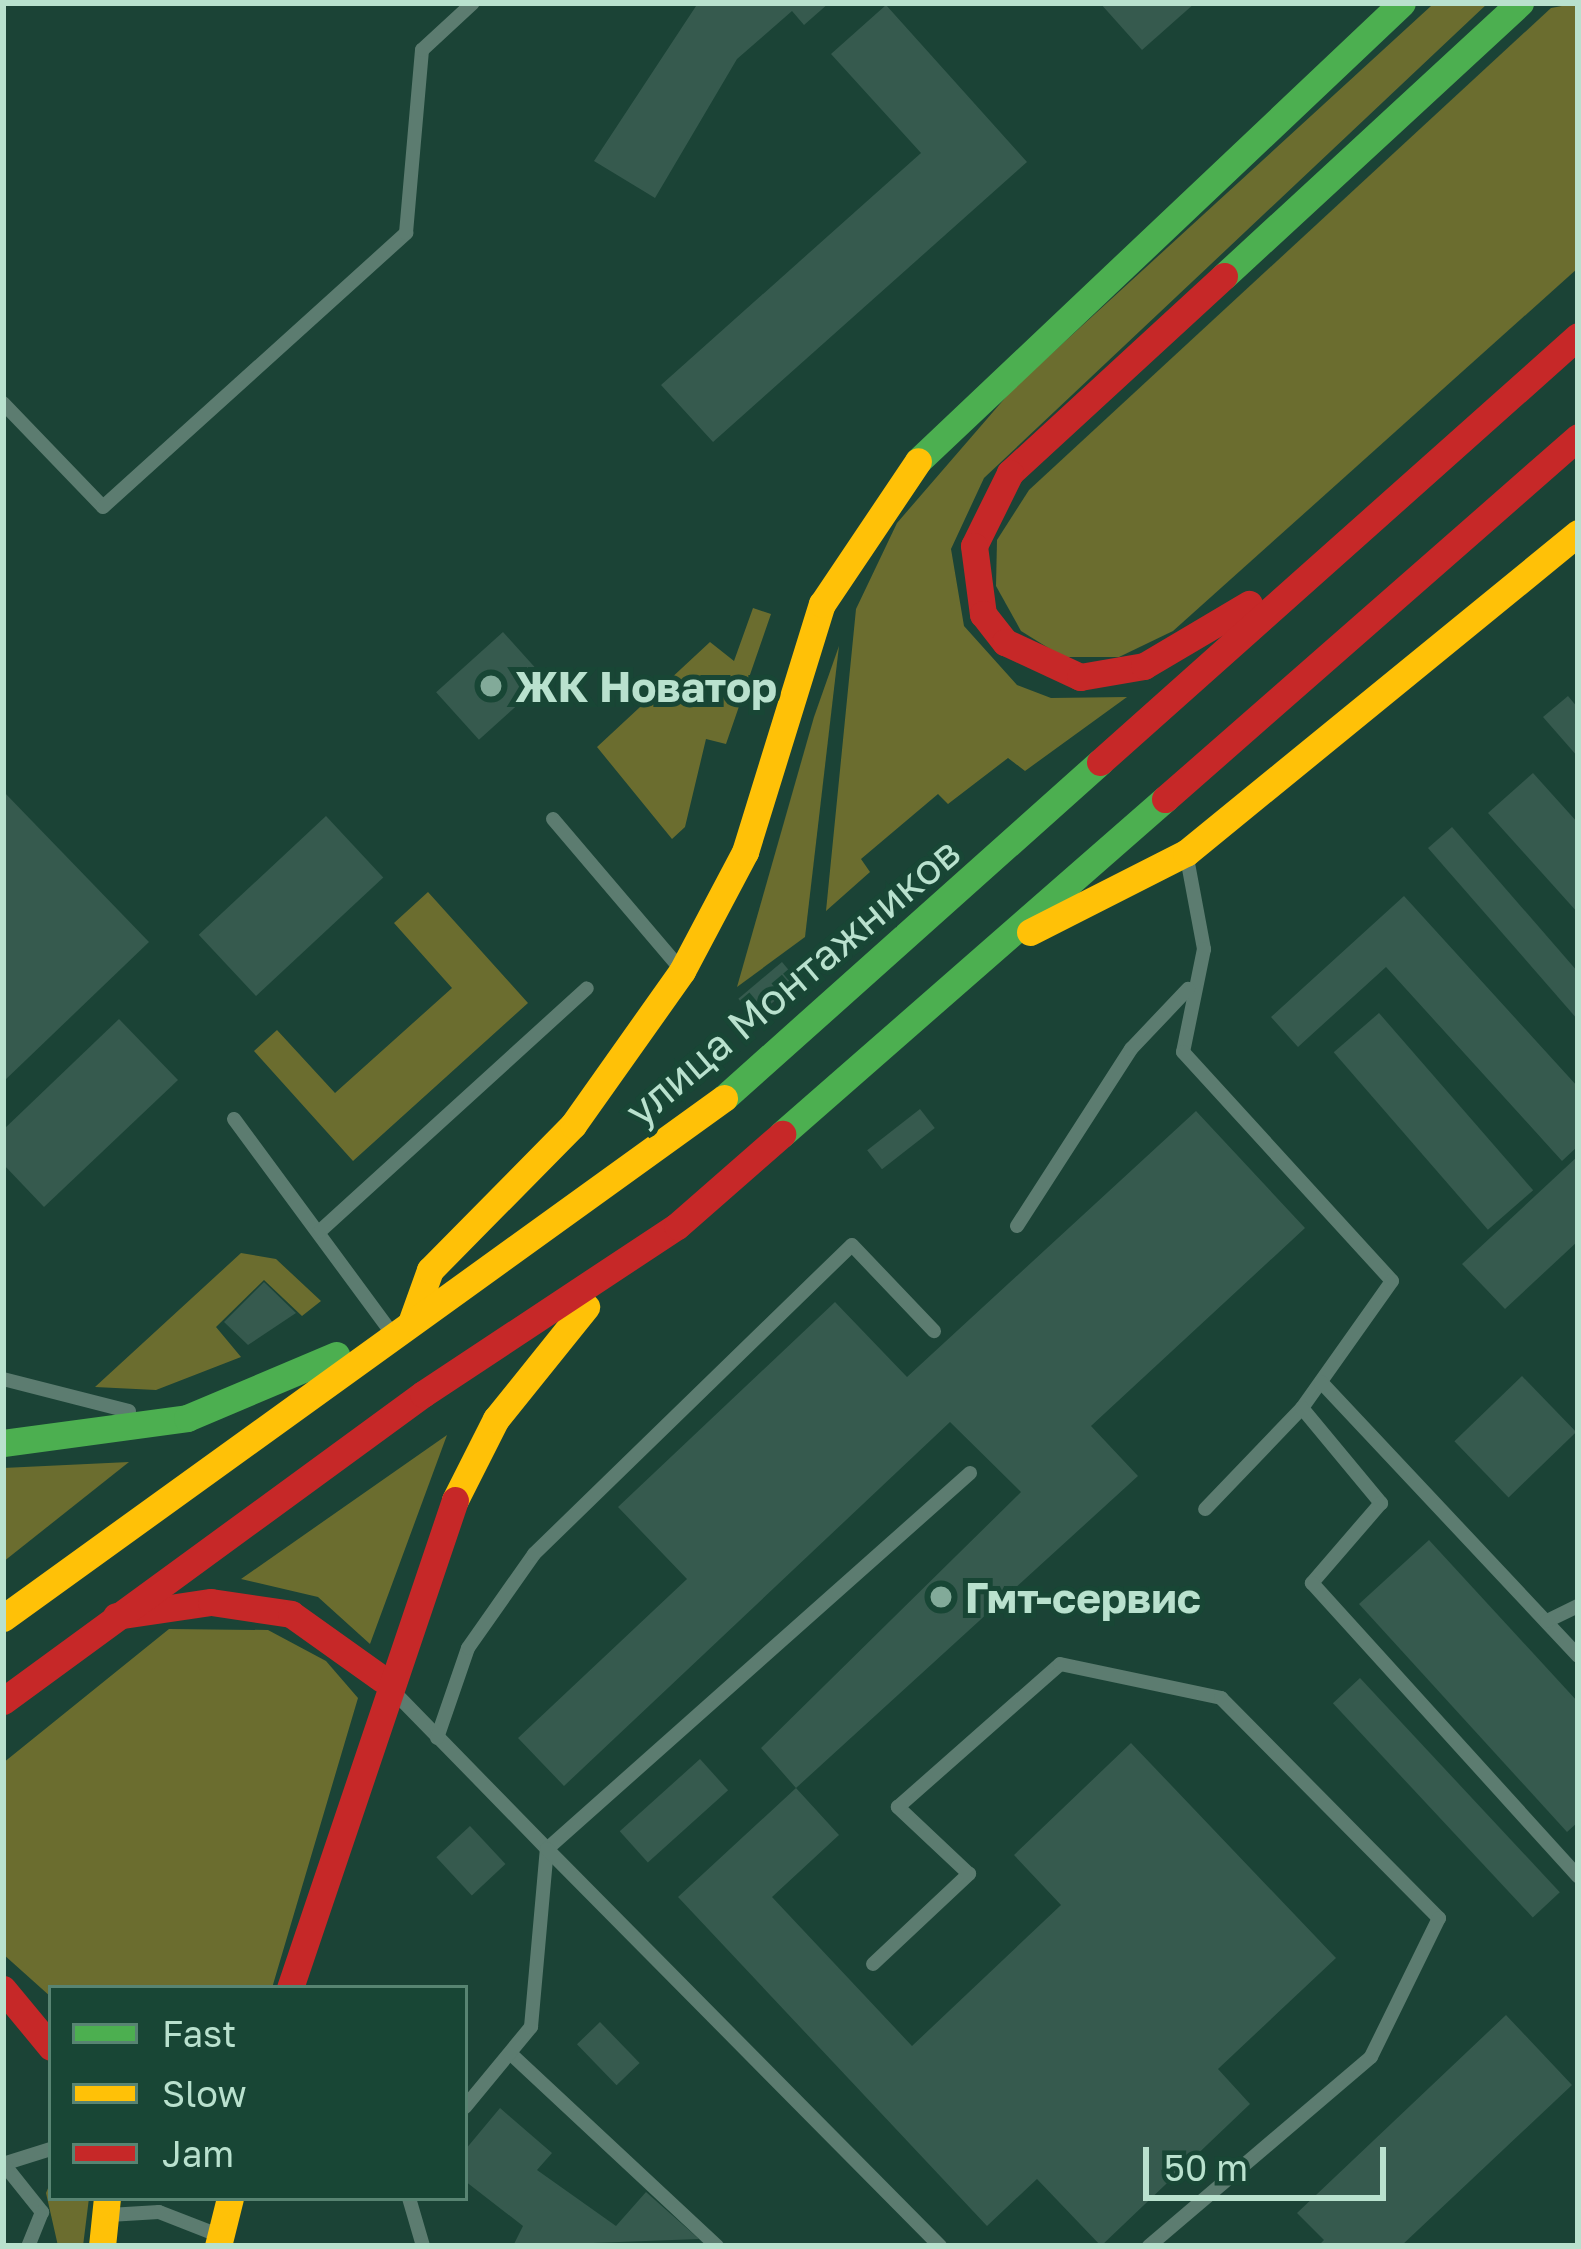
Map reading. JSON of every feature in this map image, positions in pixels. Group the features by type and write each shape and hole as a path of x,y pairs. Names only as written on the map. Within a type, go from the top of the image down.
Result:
{"main road":[{"path":"3,1443 187,1418 402,1326 430,1270 573,1125 682,971 745,852 822,604 873,517 931,444 1402,3"},
{"path":"1292,584 1144,666 1080,677 1005,642 983,614 974,546 1010,473 1520,3"},
{"name":"улица Монтажников","path":"3,1618 402,1326 560,1225 816,1023 1334,546 1578,336"},
{"path":"3,1701 107,1618 423,1394 606,1282 1578,437"},
{"path":"976,959 1186,853 1578,533"},
{"path":"291,1985 382,1679 496,1419 606,1282"},
{"path":"107,1618 211,1602 291,1614 382,1679"},
{"path":"3,1990 48,2044"},
{"path":"215,2243 229,2201"},
{"path":"103,2246 108,2207"}],"lane":[{"path":"3,403 103,507 406,233 422,50 472,3"},
{"path":"553,819 682,971"},
{"path":"1186,853 1204,950 1188,989 1184,1052 1392,1280 1302,1408 1205,1509"},
{"path":"319,1232 586,988"},
{"path":"1017,1226 1131,1049 1188,989"},
{"path":"234,1119 319,1232 402,1326"},
{"path":"436,1738 468,1648 534,1554 852,1245 934,1331"},
{"path":"3,1379 71,1403 187,1418"},
{"path":"1321,1382 1578,1656"},
{"path":"1302,1408 1381,1504 1312,1583 1578,1876"},
{"path":"468,2104 530,2027 548,1849 970,1473"},
{"path":"1547,1621 1578,1606"},
{"path":"873,1964 969,1874 898,1807 1060,1664 1221,1698 1439,1918 1371,2057 1149,2246"},
{"path":"382,1679 940,2246"},
{"path":"511,2054 717,2246"},
{"path":"28,2246 42,2212 4,2166 48,2150"},
{"path":"411,2201 422,2246"},
{"path":"108,2207 159,2212 215,2243"}],"shaded area":[{"path":"1488,3 984,478 951,549 964,626 1017,685 1051,698 1127,697 1025,771 1008,758 948,804 938,794 861,859 870,872 826,911 856,609 897,523 1012,390 1431,6"},
{"path":"1578,3 1578,268 1173,631 1119,657 1063,657 1021,631 996,586 997,540 1029,490 1551,8"},
{"path":"753,608 771,614 726,744 706,739 685,827 672,839 597,747 710,642 734,661"},
{"path":"839,646 805,937 737,987 814,717"},
{"path":"428,892 528,1003 353,1161 254,1051 277,1030 335,1093 452,988 394,923"},
{"path":"241,1253 276,1259 321,1301 302,1316 264,1280 216,1327 241,1357 156,1390 95,1387"},
{"path":"447,1435 370,1644 318,1597 241,1579"},
{"path":"129,1462 3,1562 3,1468"},
{"path":"169,1629 268,1630 326,1661 358,1698 273,1985 48,1985 48,1994 3,1954 3,1763"},
{"path":"48,2188 48,2201 89,2201 83,2246 58,2246 46,2193"}],"building":[{"path":"698,3 829,3 804,25 792,11 737,59 655,198 594,161"},
{"path":"1100,3 1195,3 1142,50"},
{"path":"886,5 1027,162 713,442 661,385 921,153 831,54"},
{"name":"ЖК Новатор","path":"503,632 546,680 479,740 436,692"},
{"path":"1568,696 1578,708 1578,757 1543,717"},
{"path":"1533,773 1578,823 1578,913 1488,813"},
{"path":"3,791 149,942 3,1082"},
{"path":"326,816 383,877 256,996 199,935"},
{"path":"1452,827 1578,972 1578,1020 1428,848"},
{"path":"1404,896 1578,1087 1578,1146 1562,1161 1386,967 1298,1047 1271,1017"},
{"path":"782,962 798,981 754,1018 738,999"},
{"path":"1379,1013 1533,1190 1488,1230 1334,1052"},
{"path":"119,1019 178,1080 44,1207 3,1164 3,1130"},
{"path":"920,1109 935,1128 882,1169 867,1150"},
{"path":"1196,1111 1305,1228 1091,1426 1138,1476 796,1788 761,1748 1021,1492 950,1422 564,1786 518,1738 687,1579 618,1507 835,1302 907,1377"},
{"path":"1578,1156 1578,1241 1505,1309 1462,1264"},
{"path":"264,1282 296,1313 248,1345 224,1322"},
{"path":"1522,1376 1576,1432 1509,1497 1454,1441"},
{"path":"1429,1540 1578,1702 1578,1822 1567,1832 1359,1604"},
{"path":"1360,1678 1560,1892 1533,1918 1333,1703"},
{"path":"1131,1743 1336,1958 1218,2069 1250,2104 1101,2246 1037,2179 987,2226 678,1897 796,1788 839,1835 772,1897 912,2046 1061,1905 1014,1855"},
{"path":"700,1759 728,1790 648,1862 620,1831"},
{"path":"470,1826 505,1864 472,1895 436,1857"},
{"path":"1506,2015 1572,2085 1401,2246 1318,2246 1324,2240 1297,2213"},
{"path":"600,2022 640,2063 617,2085 577,2044"},
{"path":"500,2108 552,2153 537,2170 616,2226 646,2192 699,2239 513,2246 523,2226 468,2183 468,2146"}],"traffic: fast":[{"path":"918,461 1402,3"},
{"path":"1224,276 1520,3"},
{"path":"724,1098 1100,762"},
{"path":"782,1134 1165,799"},
{"path":"3,1443 187,1418 336,1355"}],"traffic: slow":[{"path":"412,1320 430,1270 573,1125 682,971 745,852 822,604 918,461"},
{"path":"1030,932 1186,853 1578,533"},
{"path":"3,1618 724,1098"},
{"path":"455,1500 496,1419 586,1307"},
{"path":"102,2246 107,2201"},
{"path":"218,2246 229,2201"}],"traffic: jam":[{"path":"1224,276 1010,473 974,546 983,614 1005,642 1080,677 1144,666 1249,604"},
{"path":"1100,762 1578,336"},
{"path":"1165,799 1578,437"},
{"path":"3,1701 423,1394 677,1226 782,1134"},
{"path":"291,1985 455,1500"},
{"path":"116,1616 211,1602 291,1614 382,1679"},
{"path":"3,1989 48,2043"}],"place":[{"name":"ЖК Новатор","path":"491,686"},
{"name":"Гмт-сервис","path":"941,1597"}]}
